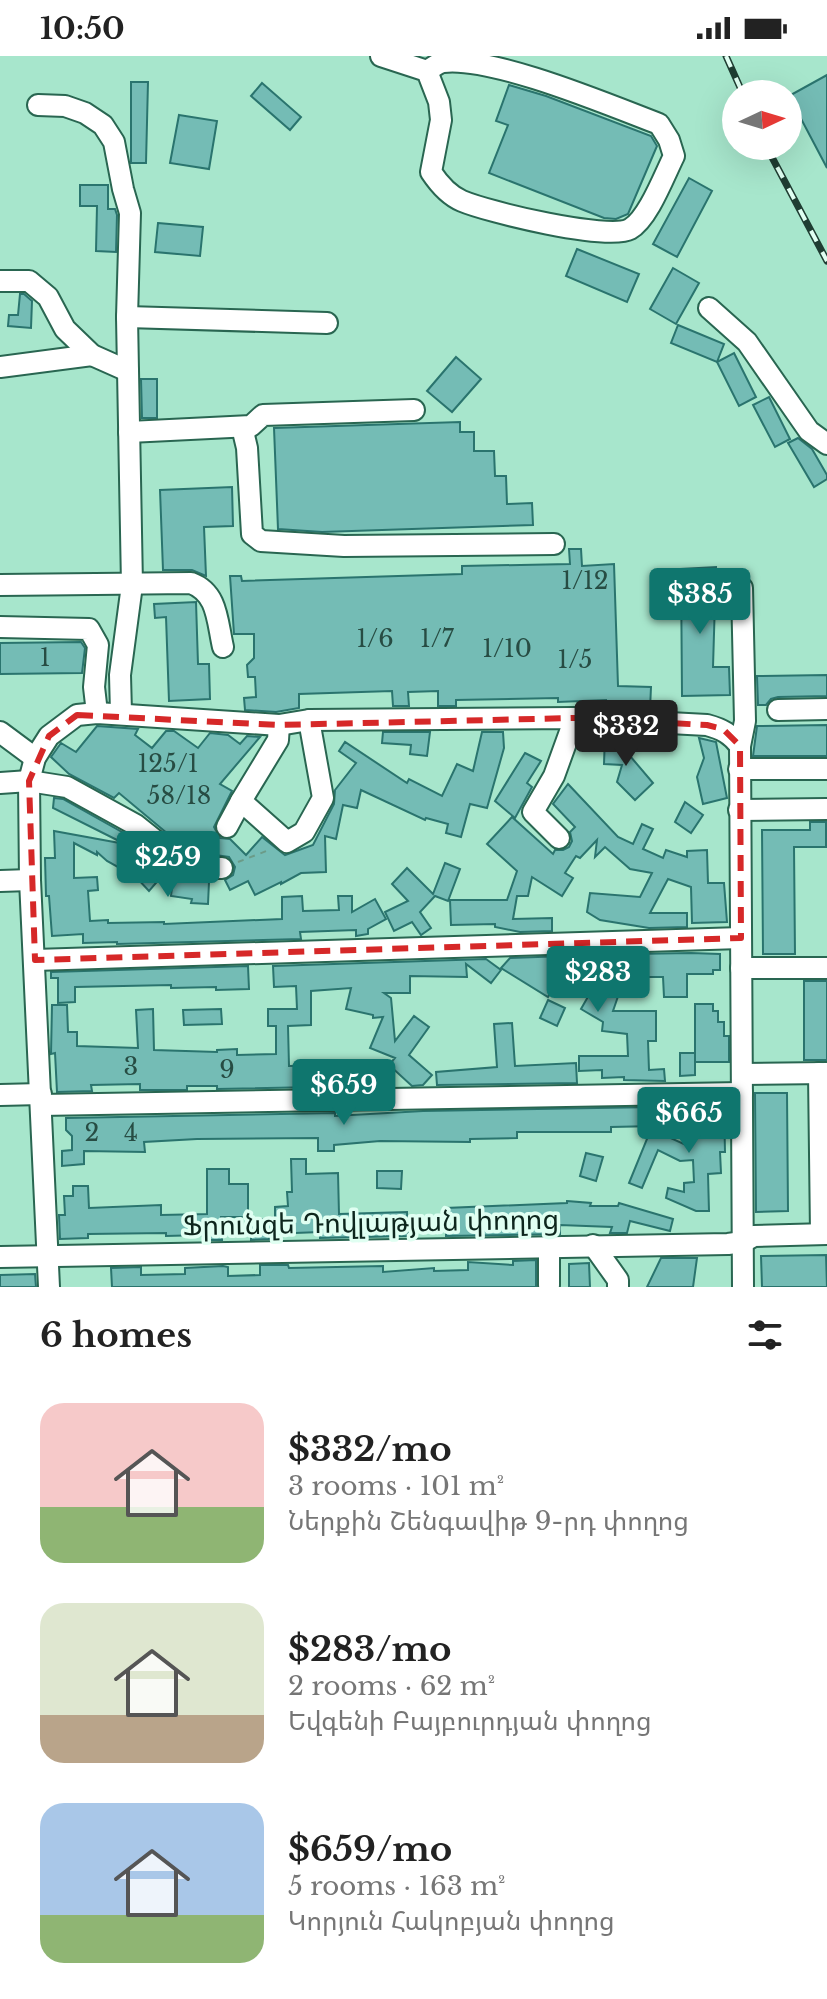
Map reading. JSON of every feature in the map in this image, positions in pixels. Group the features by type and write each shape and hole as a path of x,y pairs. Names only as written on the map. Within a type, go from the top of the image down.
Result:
{"street":[{"path":"381,56 427,71"},
{"path":"465,61 517,71 659,124 674,156 648,207 633,228 621,233 567,228 461,200 443,189 431,172 441,120 439,102 427,71 441,62 465,61"},
{"path":"38,105 65,106 85,113 103,125 114,142 130,213 127,317 132,585 120,675 121,713"},
{"path":"0,281 29,281 48,297 65,329 92,355 128,371"},
{"path":"709,308 747,342 809,431 827,444"},
{"path":"127,317 327,323"},
{"path":"0,367 92,355"},
{"path":"129,432 251,426 263,415 414,410"},
{"path":"242,427 247,448 252,534 261,541 344,546 554,544"},
{"path":"0,585 191,583 203,588 211,598 223,647"},
{"path":"742,588 745,721 740,746 739,810 743,1287"},
{"path":"0,627 89,629 98,645 94,687 97,713"},
{"path":"778,710 827,709"},
{"path":"49,1287 30,880 29,781 35,758 49,736 77,715 97,713 279,725 309,720 575,718 707,725 723,729 740,746"},
{"path":"559,838 533,812 554,776 575,718"},
{"path":"241,801 287,842 304,832 323,798 309,720"},
{"path":"227,827 278,740 279,725"},
{"path":"0,732 35,758"},
{"path":"739,769 827,769"},
{"path":"0,783 29,781 67,787 136,825 186,865 222,868"},
{"path":"739,810 827,809"},
{"path":"0,881 30,880"},
{"path":"35,960 741,938"},
{"path":"741,968 827,968"},
{"path":"0,1095 41,1100 742,1083 823,1073 824,1234"},
{"name":"Ֆրունզե Դովլաթյան փողոց","path":"0,1257 743,1242 754,1236 824,1234"},
{"path":"593,1245 618,1280 618,1287"},
{"path":"549,1246 549,1285"}],"path":[{"path":"222,868 287,842"}],"highlighted area":[{"path":"77,715 279,725 575,718 707,725 723,729 740,746 741,938 35,960 29,781 49,736"}],"building":[{"path":"827,75 827,168 802,121 802,89"},
{"path":"131,82 148,82 146,163 131,163"},
{"path":"262,83 301,117 290,130 251,96"},
{"path":"509,85 651,136 657,146 628,214 616,219 604,218 489,173 508,125 496,121"},
{"path":"179,115 217,121 209,169 170,163"},
{"path":"689,178 712,191 677,257 653,244"},
{"path":"80,185 108,185 108,209 115,209 117,215 116,252 96,251 97,206 80,206"},
{"path":"158,223 203,227 200,256 155,252"},
{"path":"577,249 639,274 627,302 566,276"},
{"path":"673,268 699,283 676,324 650,309"},
{"path":"20,294 32,301 31,328 8,326 9,315 18,315"},
{"path":"678,325 724,344 717,362 671,343"},
{"path":"734,353 756,397 739,406 717,362"},
{"path":"456,357 481,379 452,412 427,391"},
{"path":"141,379 157,379 157,418 142,418"},
{"path":"769,397 790,439 775,447 753,405"},
{"path":"460,422 460,432 474,432 474,451 494,451 495,476 506,476 507,504 532,503 533,525 322,532 278,529 274,428"},
{"path":"798,438 812,449 827,475 827,479 814,487 788,443"},
{"path":"232,487 233,526 204,527 206,576 192,570 163,570 160,490"},
{"path":"569,549 581,549 582,566 614,564 618,686 651,687 650,709 606,707 606,700 558,702 558,698 456,700 456,706 438,706 438,691 408,692 409,706 393,706 392,691 299,694 299,708 276,712 245,710 244,698 256,697 255,677 248,677 247,665 254,658 254,634 234,634 230,576 241,576 242,581 462,574 462,566 570,564"},
{"path":"716,567 713,667 729,667 730,695 682,696 681,569"},
{"path":"196,602 198,664 209,664 210,699 169,701 166,617 155,618 154,604"},
{"path":"81,642 85,648 82,673 0,674 0,643"},
{"path":"827,675 827,696 778,697 766,705 758,705 757,676"},
{"path":"827,725 827,756 753,756 757,726"},
{"path":"97,726 138,729 135,735 152,748 166,731 174,731 198,748 210,733 228,735 240,744 247,736 260,737 220,784 232,791 214,827 220,838 230,839 246,855 262,837 285,855 313,845 334,804 335,790 356,763 339,751 345,742 407,783 409,779 442,796 457,764 473,771 482,732 503,732 504,748 487,808 470,804 461,837 446,833 448,824 425,820 361,790 357,808 343,805 336,839 325,836 326,872 301,873 255,895 248,881 230,890 225,880 233,875 235,867 229,857 215,855 205,846 196,855 192,854 119,793 114,798 69,774 51,757 61,743 76,752"},
{"path":"383,732 430,732 427,756 410,754 411,745 382,743"},
{"path":"605,735 619,735 619,743 653,783 635,800 617,782 622,765 604,764"},
{"path":"699,738 716,742 727,798 703,804 697,777 704,758"},
{"path":"525,753 541,761 527,783 532,787 515,818 495,801"},
{"path":"568,784 618,837 633,844 642,824 653,829 643,849 663,858 666,850 687,857 687,851 707,850 708,883 724,883 727,922 692,923 691,887 668,879 650,913 687,913 687,927 649,928 600,920 587,912 590,893 640,897 652,873 630,869 605,847 595,857 597,840 580,858 576,856 565,873 573,878 562,896 532,877 528,896 517,896 513,919 552,918 552,931 520,932 495,927 495,924 451,925 450,900 507,900 517,871 487,844 512,817 553,854 555,850 569,847 572,841 570,832 575,827 553,804"},
{"path":"54,798 63,799 129,836 169,868 149,891 136,877 97,852 97,855 74,843 74,878 97,877 98,890 88,891 90,921 164,924 282,919 282,897 302,896 303,911 339,910 338,896 352,896 352,912 375,899 386,919 368,929 368,934 356,936 356,930 300,932 301,939 117,944 83,943 83,934 52,936 49,896 46,896 45,858 55,858 54,831 125,844 53,808"},
{"path":"685,802 703,815 691,833 675,822"},
{"path":"810,822 826,822 826,847 794,847 795,954 763,954 762,830 810,830"},
{"path":"445,863 460,869 448,901 435,896 420,912 431,928 421,935 412,922 394,931 385,912 408,901 392,884 407,868 433,894"},
{"path":"174,872 181,877 179,881 209,882 208,904 191,903 192,899 171,896"},
{"path":"632,954 720,954 720,970 713,970 713,974 687,974 687,997 664,997 663,977 633,977"},
{"path":"565,956 562,962 597,981 603,982 607,970 625,976 613,1011 656,1011 656,1041 648,1041 649,1070 664,1069 665,1081 602,1078 602,1070 579,1071 579,1056 628,1056 627,1034 602,1031 603,1022 581,1009 589,995 558,979 548,997 501,968 510,958"},
{"path":"486,959 501,970 491,983 466,964 467,977 410,976 410,993 384,993 391,998 395,1041 414,1016 429,1027 409,1055 432,1075 423,1085 412,1086 389,1065 395,1058 370,1048 383,1017 373,1018 373,1015 346,1009 351,988 311,991 311,1025 288,1026 289,1066 336,1065 336,1060 367,1060 367,1086 217,1089 217,1086 187,1086 187,1090 140,1090 140,1084 91,1085 92,1091 57,1092 55,1053 51,1054 52,1005 67,1005 68,1032 77,1032 77,1046 138,1048 136,1010 153,1009 154,1050 217,1052 237,1049 237,1055 276,1054 276,1026 268,1026 268,1009 297,1009 296,986 274,987 273,966"},
{"path":"248,966 249,989 171,988 171,985 75,987 75,1002 58,1003 58,978 51,978 51,972"},
{"path":"804,981 827,981 827,1060 804,1060"},
{"path":"548,1000 565,1008 557,1026 540,1018"},
{"path":"695,1004 713,1004 713,1011 718,1011 718,1022 724,1022 724,1036 729,1036 729,1062 695,1062"},
{"path":"221,1009 222,1024 184,1025 183,1010"},
{"path":"512,1023 515,1066 576,1063 577,1083 437,1085 436,1072 497,1067 494,1024"},
{"path":"680,1053 695,1053 695,1075 680,1076"},
{"path":"755,1093 787,1093 788,1211 756,1212"},
{"path":"724,1106 725,1152 720,1152 721,1173 708,1174 709,1211 696,1211 666,1198 668,1188 684,1192 684,1183 694,1182 693,1160 680,1161 658,1150 642,1188 629,1183 651,1129 688,1146 687,1107"},
{"path":"656,1107 656,1126 611,1127 611,1132 517,1132 517,1138 470,1139 470,1142 380,1141 334,1145 334,1151 318,1151 318,1138 144,1142 145,1152 84,1151 84,1164 62,1166 62,1151 72,1150 72,1136 66,1130 66,1118 335,1113 335,1116 423,1111"},
{"path":"586,1153 603,1157 596,1181 580,1176"},
{"path":"291,1159 306,1159 306,1174 338,1173 339,1214 407,1212 408,1236 320,1238 320,1232 269,1234 269,1239 251,1240 251,1220 275,1219 275,1207 288,1206 287,1192 292,1192"},
{"path":"207,1169 229,1169 229,1184 248,1184 248,1217 221,1217 222,1240 203,1240 203,1235 166,1236 166,1233 88,1234 88,1238 60,1239 59,1215 65,1215 64,1196 73,1196 73,1186 88,1186 89,1208 161,1205 161,1215 207,1214"},
{"path":"377,1171 402,1171 401,1189 377,1188"},
{"path":"567,1201 591,1203 590,1206 618,1206 619,1203 673,1219 670,1231 630,1221 627,1233 610,1233 612,1227 560,1225 560,1234 446,1236 446,1208"},
{"path":"826,1255 827,1287 762,1287 761,1256"},
{"path":"661,1258 697,1258 693,1287 647,1287"},
{"path":"536,1260 536,1287 112,1287 111,1268 141,1267 141,1275 185,1274 185,1268 223,1266 228,1267 228,1276 260,1275 260,1265 288,1265 289,1268 383,1266 383,1272 434,1268 434,1271 468,1270 468,1262 513,1265 513,1261"},
{"path":"589,1263 590,1287 569,1287 569,1264"},
{"path":"35,1274 36,1287 0,1287 0,1275"}],"railway":[{"path":"726,56 737,80"},
{"path":"773,160 827,261"}]}
